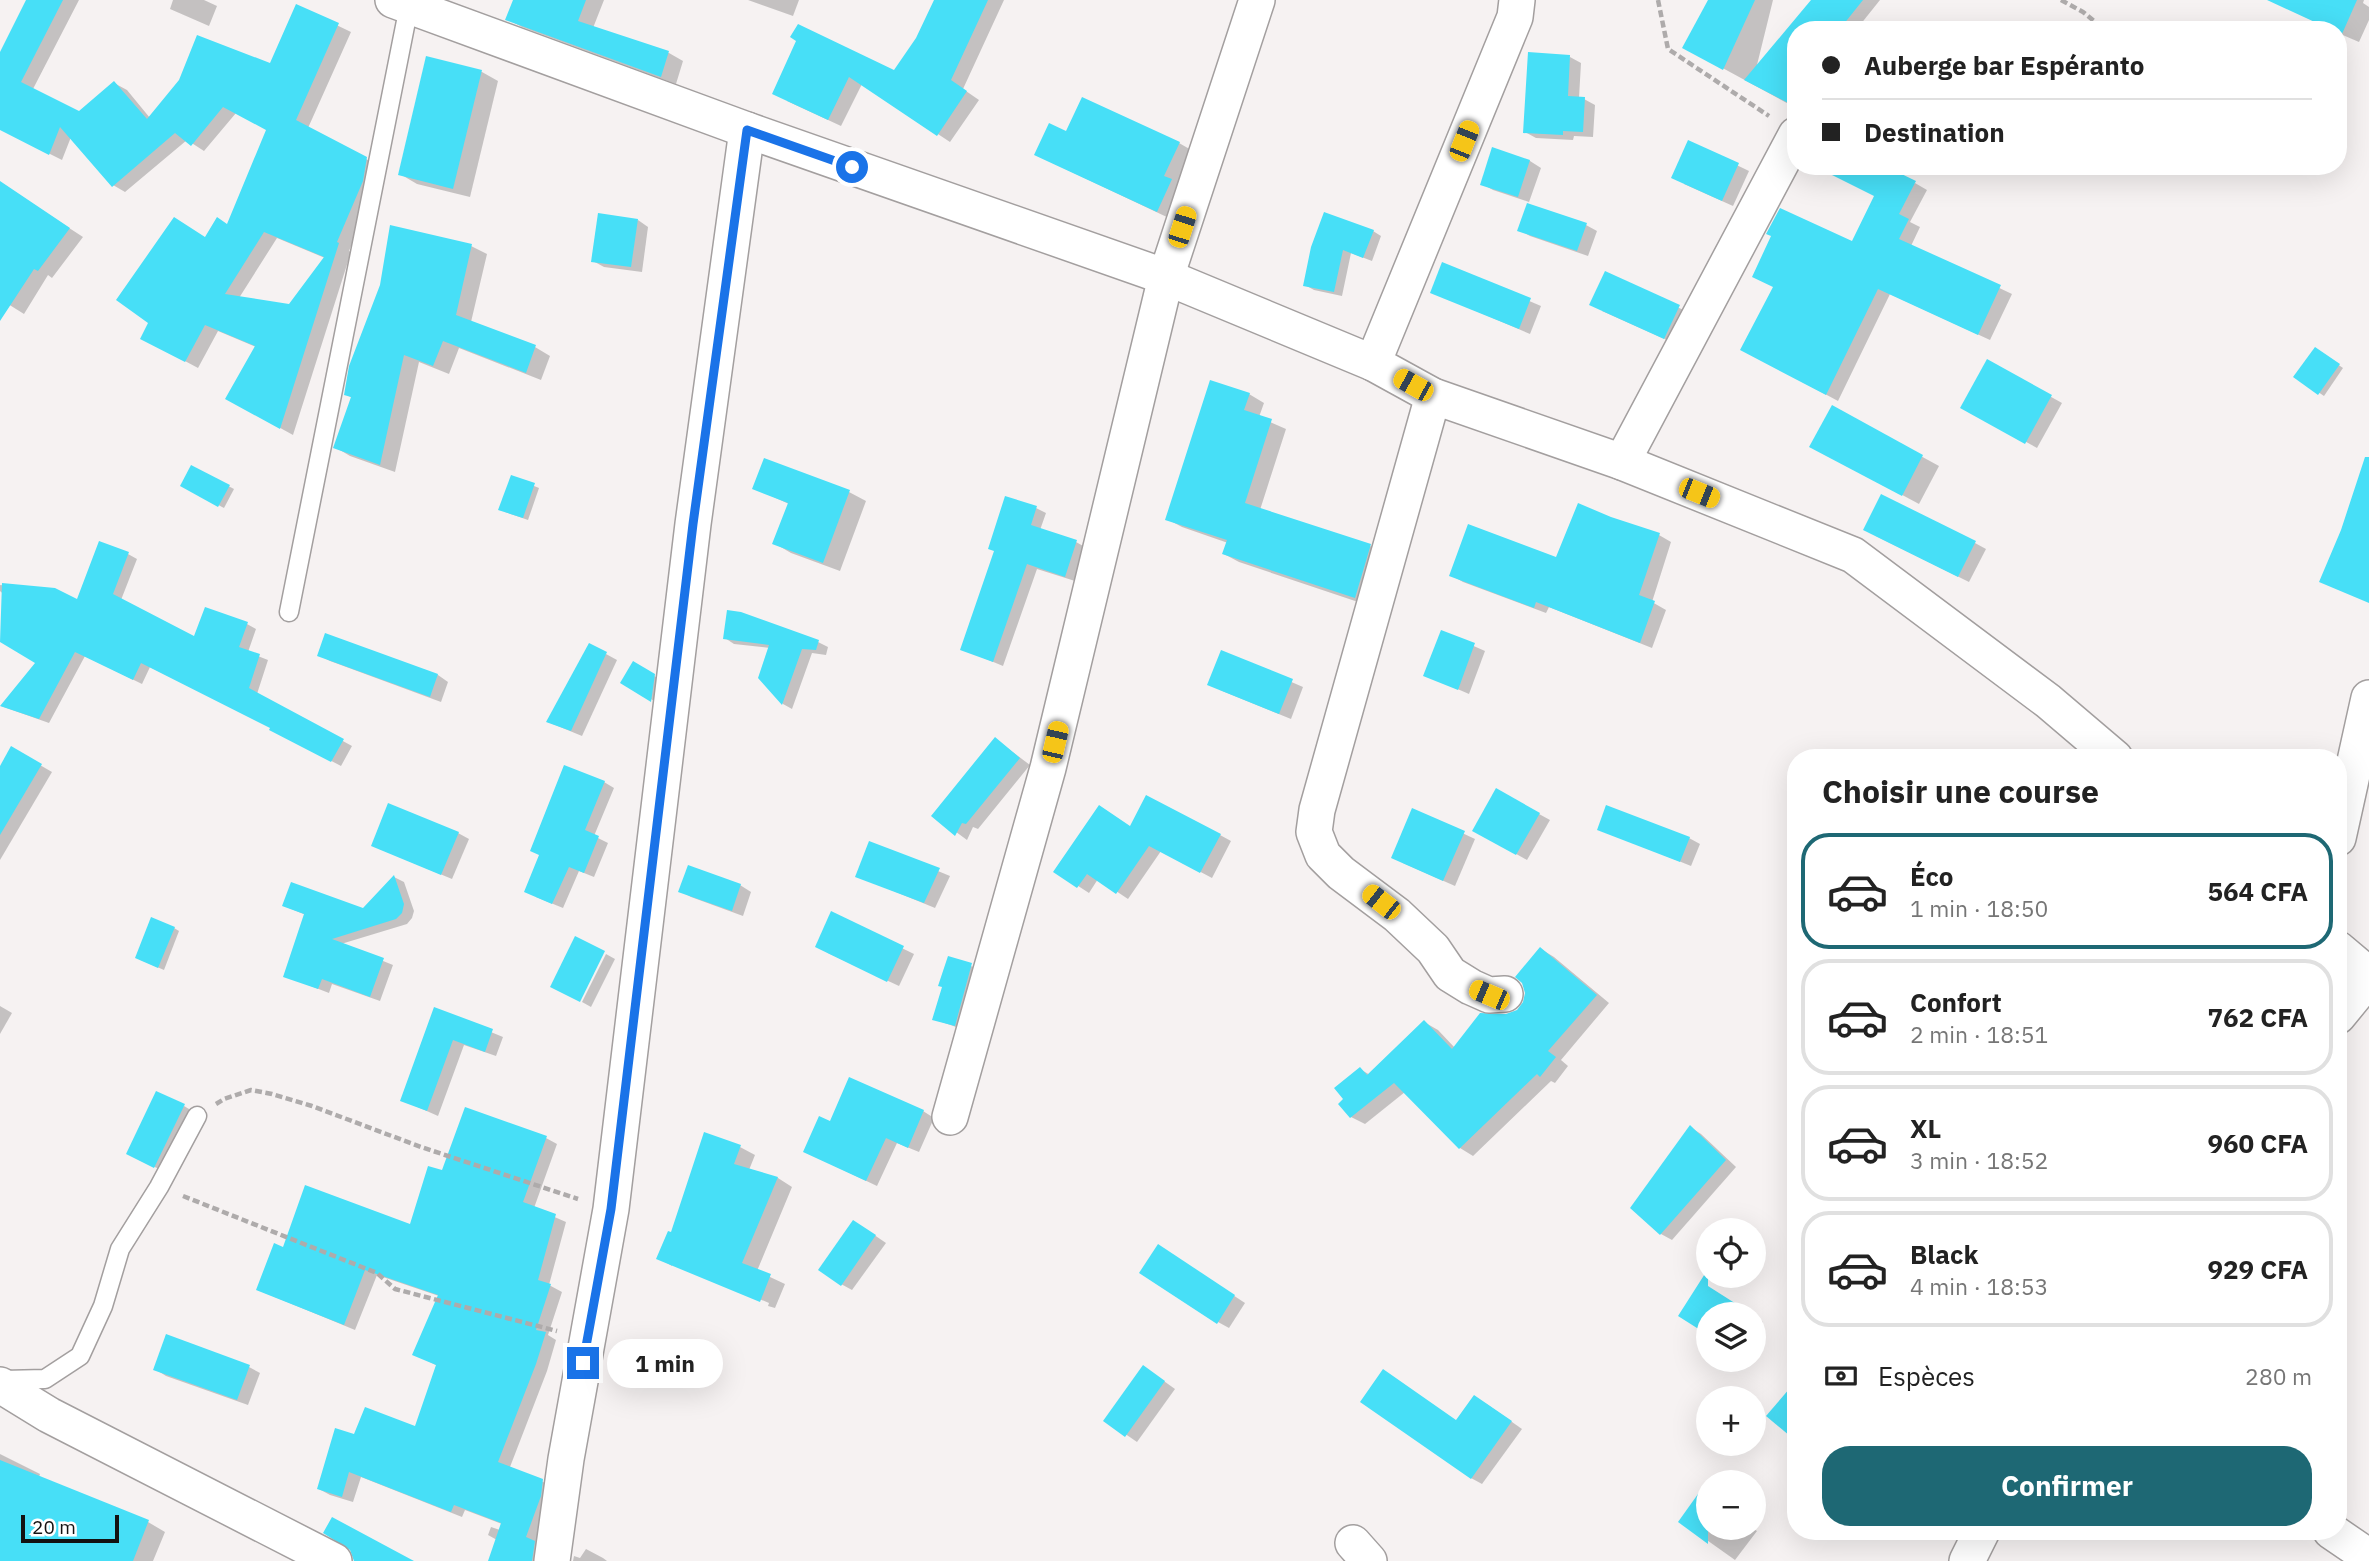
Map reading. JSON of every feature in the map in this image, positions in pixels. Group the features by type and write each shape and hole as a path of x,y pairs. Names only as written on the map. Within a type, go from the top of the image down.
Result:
{"street":[{"path":"950,1117 1048,768 1166,277 1256,0"},
{"path":"1373,363 1515,18 1517,0"},
{"path":"401,3 459,12 747,130 1166,277 1373,363 1433,396 1622,462 1853,555 2048,701 2104,749"},
{"path":"1622,462 1784,126"},
{"path":"552,1561 566,1459 611,1209 692,538 747,130"},
{"path":"1433,396 1317,810 1314,832 1323,855 1340,873 1397,915 1433,948 1450,974 1489,995 1505,994"},
{"path":"2347,797 2369,698"},
{"path":"2347,957 2369,977 2347,1005"},
{"path":"0,1383 49,1415 334,1561"},
{"path":"1967,1561 1978,1540"},
{"path":"2345,1540 2369,1557"}],"lane":[{"path":"289,612 401,3"},
{"path":"0,1383 45,1380 80,1356 103,1306 120,1249 159,1187 197,1116"}],"path":[{"path":"1658,0 1668,49 1784,126"},
{"path":"2062,0 2094,21"},
{"path":"197,1116 224,1099 251,1090 272,1094 421,1147 611,1209"},
{"path":"159,1187 377,1273 395,1289 587,1339"}],"building":[{"path":"26,0 63,0 21,82 79,111 114,81 147,119 179,80 197,35 270,63 296,4 339,23 296,120 367,157 363,181 337,242 339,243 280,429 225,399 255,346 205,325 185,362 140,339 148,323 116,300 174,217 205,237 217,217 227,224 266,130 223,107 191,146 175,133 112,187 60,127 49,155 0,130 0,52","holes":["264,232 324,257 289,304 225,294"]},
{"path":"513,0 586,0 578,21 669,51 661,77 505,20"},
{"path":"934,0 988,0 951,80 967,91 937,136 849,77 828,120 772,94 796,41 790,37 798,24 894,70 916,38"},
{"path":"1708,0 1755,0 1723,70 1682,48"},
{"path":"1811,0 1863,0 1846,21 1793,21"},
{"path":"2267,0 2357,0 2347,23 2312,21"},
{"path":"1787,29 1787,102 1744,80"},
{"path":"1528,52 1570,55 1568,96 1585,97 1583,132 1563,131 1563,135 1523,133"},
{"path":"426,56 482,70 453,189 398,175"},
{"path":"1082,97 1180,142 1164,176 1172,179 1157,212 1034,155 1049,123 1066,131"},
{"path":"1688,140 1739,163 1722,201 1671,178"},
{"path":"1492,147 1530,160 1518,197 1480,185"},
{"path":"1832,175 1904,175 1916,181 1899,214 1909,219 1899,239 2001,285 1978,335 1878,289 1826,395 1740,350 1773,287 1752,277 1771,236 1766,234 1780,208 1852,241 1874,196"},
{"path":"0,181 70,228 38,271 34,269 0,321"},
{"path":"1527,203 1587,223 1577,251 1517,231"},
{"path":"1324,212 1374,230 1363,258 1343,250 1334,292 1303,286 1311,247"},
{"path":"598,213 638,219 631,267 591,262"},
{"path":"390,225 472,244 456,315 536,345 526,373 443,341 433,366 404,355 380,465 333,448 351,397 344,395 349,366 380,285"},
{"path":"1442,262 1531,298 1519,329 1430,293"},
{"path":"1605,271 1680,305 1664,339 1589,305"},
{"path":"2315,347 2340,364 2318,395 2293,377"},
{"path":"1987,359 2052,395 2025,444 1960,408"},
{"path":"1210,380 1250,393 1244,410 1272,419 1245,503 1371,544 1355,598 1222,554 1227,540 1165,520"},
{"path":"1832,405 1923,455 1902,496 1809,447"},
{"path":"2365,457 2369,457 2369,603 2319,582 2341,530"},
{"path":"764,458 850,490 823,563 772,544 788,503 752,489"},
{"path":"191,465 230,485 218,507 180,486"},
{"path":"511,475 535,483 523,518 498,510"},
{"path":"1881,494 1976,541 1958,577 1863,530"},
{"path":"1005,496 1037,506 1031,525 1077,540 1065,577 1027,564 993,662 960,650 994,551 988,549"},
{"path":"1578,503 1660,533 1639,595 1655,601 1640,643 1536,602 1534,608 1449,576 1468,524 1556,557"},
{"path":"99,541 129,552 113,594 194,636 205,607 248,622 239,647 260,654 249,688 344,739 331,762 141,663 133,680 75,652 39,719 0,706 35,663 0,642 2,583 55,588 77,599"},
{"path":"727,610 741,612 819,640 816,650 802,649 782,705 758,678 769,645 723,639"},
{"path":"1441,630 1475,643 1458,690 1423,676"},
{"path":"325,633 438,674 430,697 317,656"},
{"path":"589,643 607,652 571,731 546,722"},
{"path":"1221,650 1293,679 1279,714 1207,685"},
{"path":"633,661 655,674 651,702 620,683"},
{"path":"995,737 1020,758 966,824 962,823 955,836 931,816"},
{"path":"11,746 42,764 0,835 0,766"},
{"path":"564,765 605,781 585,830 599,836 584,873 569,867 552,904 524,892 539,855 530,851"},
{"path":"1496,788 1540,813 1516,855 1472,831"},
{"path":"1146,795 1221,834 1200,873 1149,846 1116,894 1087,874 1077,888 1053,872 1099,805 1130,826"},
{"path":"388,803 459,832 441,875 371,846"},
{"path":"1606,805 1690,837 1680,862 1597,830"},
{"path":"1412,808 1465,831 1443,881 1391,858"},
{"path":"869,841 940,868 924,903 855,877"},
{"path":"688,865 741,884 732,911 678,892"},
{"path":"394,875 404,904 402,913 396,919 332,939 384,958 370,997 322,979 318,989 283,977 304,914 282,906 291,882 363,908"},
{"path":"831,911 904,946 887,982 815,947"},
{"path":"151,917 175,927 158,968 135,958"},
{"path":"575,936 605,951 580,1002 550,987"},
{"path":"1540,947 1597,995 1548,1051 1556,1057 1540,1077 1537,1074 1459,1149 1394,1083 1350,1118 1338,1104 1343,1099 1334,1088 1360,1067 1367,1075 1424,1020 1452,1049 1480,1013 1506,1014 1517,1010 1525,993 1522,983 1515,977"},
{"path":"948,956 972,963 955,1026 932,1020 942,987 938,986"},
{"path":"434,1007 493,1029 485,1052 453,1040 427,1111 400,1101"},
{"path":"849,1077 924,1110 908,1148 886,1138 866,1181 803,1152 819,1116 830,1121"},
{"path":"156,1091 185,1104 154,1168 126,1154"},
{"path":"465,1107 547,1136 523,1202 556,1214 538,1280 551,1284 536,1330 546,1332 498,1462 543,1479 541,1496 526,1537 535,1541 532,1561 488,1561 501,1523 454,1505 451,1512 349,1472 342,1497 317,1489 335,1428 354,1434 365,1407 415,1426 436,1365 412,1355 438,1295 365,1270 344,1325 256,1290 274,1243 283,1247 305,1185 410,1224 428,1166 442,1170"},
{"path":"1690,1125 1726,1160 1660,1235 1630,1208"},
{"path":"704,1132 741,1145 734,1164 778,1177 742,1263 771,1274 760,1302 656,1259 668,1231 671,1232"},
{"path":"853,1220 876,1235 841,1286 818,1270"},
{"path":"1158,1244 1235,1295 1217,1324 1139,1273"},
{"path":"1696,1288 1711,1288 1733,1302 1696,1302 1696,1327 1678,1316"},
{"path":"166,1334 250,1365 237,1400 153,1370"},
{"path":"1143,1365 1165,1381 1125,1437 1103,1421"},
{"path":"1383,1369 1456,1420 1474,1395 1512,1421 1471,1479 1360,1402"},
{"path":"1787,1392 1787,1434 1766,1416"},
{"path":"0,1460 149,1520 133,1561 0,1561"},
{"path":"1696,1497 1696,1535 1678,1522"},
{"path":"332,1517 414,1561 354,1561 350,1550 323,1533"}],"route":[{"path":"583,1363 611,1209 693,524 747,130 852,167"}]}
